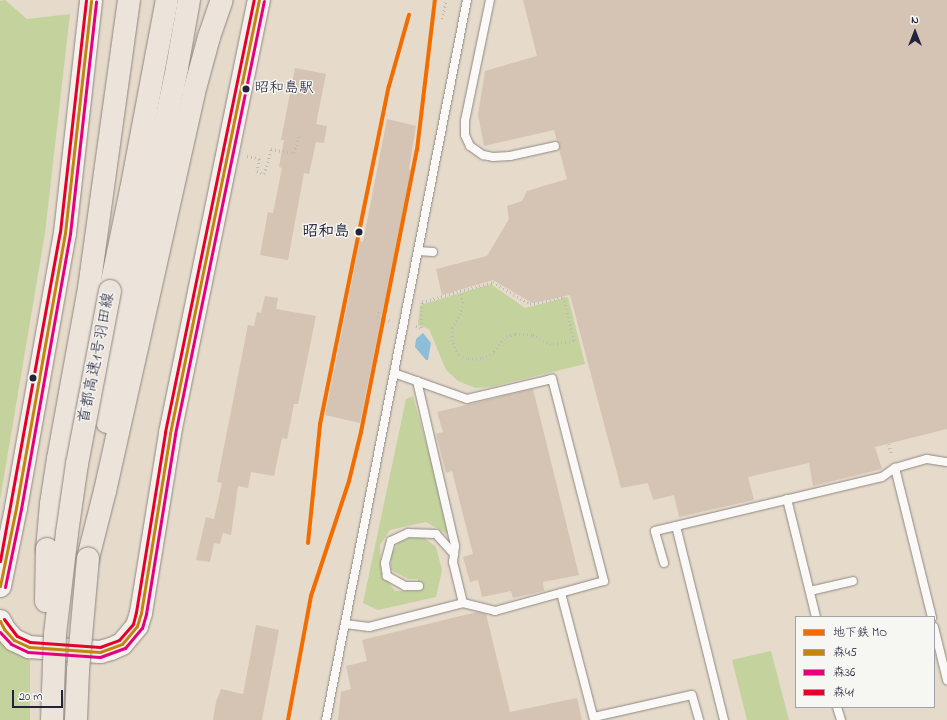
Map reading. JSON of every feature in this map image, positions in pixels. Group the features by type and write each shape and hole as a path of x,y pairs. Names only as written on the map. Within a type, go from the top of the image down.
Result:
{"highway":[{"path":"52,710 46,598 47,549 51,504 89,288 129,0"},
{"name":"首都高速1号羽田線","path":"76,720 78,670 88,558 106,424 129,296 141,192 167,0"},
{"name":"首都高速1号羽田線","path":"52,710 60,588 77,464 110,291 141,192 189,0"},
{"path":"88,558 105,491 194,92 209,37 222,0"}],"street":[{"path":"0,586 16,508 65,233 91,0"},
{"path":"0,621 7,633 14,640 29,647 100,652 122,644 136,626 141,613 170,433 259,0"}],"lane":[{"path":"326,720 467,0"},
{"path":"490,0 466,121 465,135 470,146 483,155 493,158 510,156 555,146"},
{"path":"418,251 433,252"},
{"path":"345,624 369,627 463,603 494,611 604,581 552,379 467,399 394,373"},
{"path":"417,381 455,546 453,562 463,603"},
{"path":"664,563 655,531 882,477 895,468 927,459 947,462"},
{"path":"895,468 932,616"},
{"path":"787,499 816,616"},
{"path":"676,526 724,720"},
{"path":"418,586 405,586 387,576 385,563 391,541 408,532 436,534 454,554"},
{"path":"810,591 853,581"},
{"path":"561,592 594,719 692,695 699,720"},
{"path":"935,630 947,680"},
{"path":"837,708 840,720"}],"path":[{"path":"442,19 446,0"},
{"path":"241,154 260,159 257,171 264,174 271,149 294,153 299,134"},
{"path":"414,325 421,328 422,302 460,291 493,282 530,304 564,297 574,341 551,345 532,336 515,334 504,338 494,353 481,359 467,359 458,354 452,341 452,328 460,315 463,303 460,291"},
{"path":"379,312 377,317 393,321"}],"green space":[{"path":"5,0 27,19 70,14 45,233 0,500 0,1"},
{"path":"491,284 525,308 568,297 585,364 491,387 475,388 458,381 446,370 429,329 418,325 420,305"},
{"path":"413,396 448,521 447,534 426,522 390,530 380,545 381,572 395,591 418,591 418,579 408,579 391,570 391,555 398,543 419,534 436,547 442,570 436,597 378,610 363,603 406,399"},
{"path":"0,640 7,647 30,660 30,720 0,720"},
{"path":"771,651 789,720 747,720 732,660"}],"water":[{"path":"423,333 431,343 428,360 426,360 415,347 416,339"}],"building":[{"path":"523,0 947,0 947,429 875,447 882,469 813,486 809,463 748,477 754,500 679,517 674,495 653,500 648,483 621,488 570,295 532,303 493,280 442,295 436,269 487,256 509,219 507,206 522,201 527,191 567,179 559,149 560,144 557,141 554,130 484,146 478,115 485,71 537,56"},
{"path":"295,68 326,74 316,124 327,126 324,143 316,142 309,174 304,173 288,260 260,255 268,212 273,213 282,168 279,167 284,140 281,140"},
{"path":"387,119 416,126 409,169 411,170 360,423 325,415 360,241 363,242"},
{"path":"265,296 278,298 276,309 316,316 298,404 294,404 287,439 282,438 274,476 251,472 248,488 238,486 231,535 223,533 220,544 214,543 210,562 196,560 206,517 214,519 222,483 217,482 248,325 254,326 257,312 261,313"},
{"path":"533,389 579,575 543,582 544,591 513,598 511,591 482,597 478,580 470,582 463,557 473,554 452,471 446,473 436,434 443,432 437,412"},
{"path":"477,612 486,614 510,712 577,698 582,720 338,720 341,692 351,689 346,666 367,661 362,640"},
{"path":"256,625 279,630 262,720 213,720 216,702 221,689 243,694"}],"metro line":[{"name":"MO","path":"288,720 311,596 349,481 361,432 417,150 435,0"},
{"name":"MO","path":"308,543 320,424 389,86 409,15"}],"transit line":[{"name":"森41","path":"0,561 60,232 86,0"},
{"name":"森45","path":"0,586 16,508 65,233 91,0"},
{"name":"森41","path":"4,619 17,636 30,642 100,647 119,640 133,624 165,432 254,0"},
{"name":"森45","path":"0,621 4,629 14,640 29,647 100,652 122,644 137,626 141,613 170,433 259,0"},
{"name":"森36","path":"5,587 21,509 70,234 96,1"},
{"name":"森36","path":"0,632 11,644 28,652 100,657 125,648 142,628 146,614 175,434 264,1"}],"place":[{"name":"昭和島駅","path":"246,89"},
{"name":"昭和島","path":"359,232"}]}
